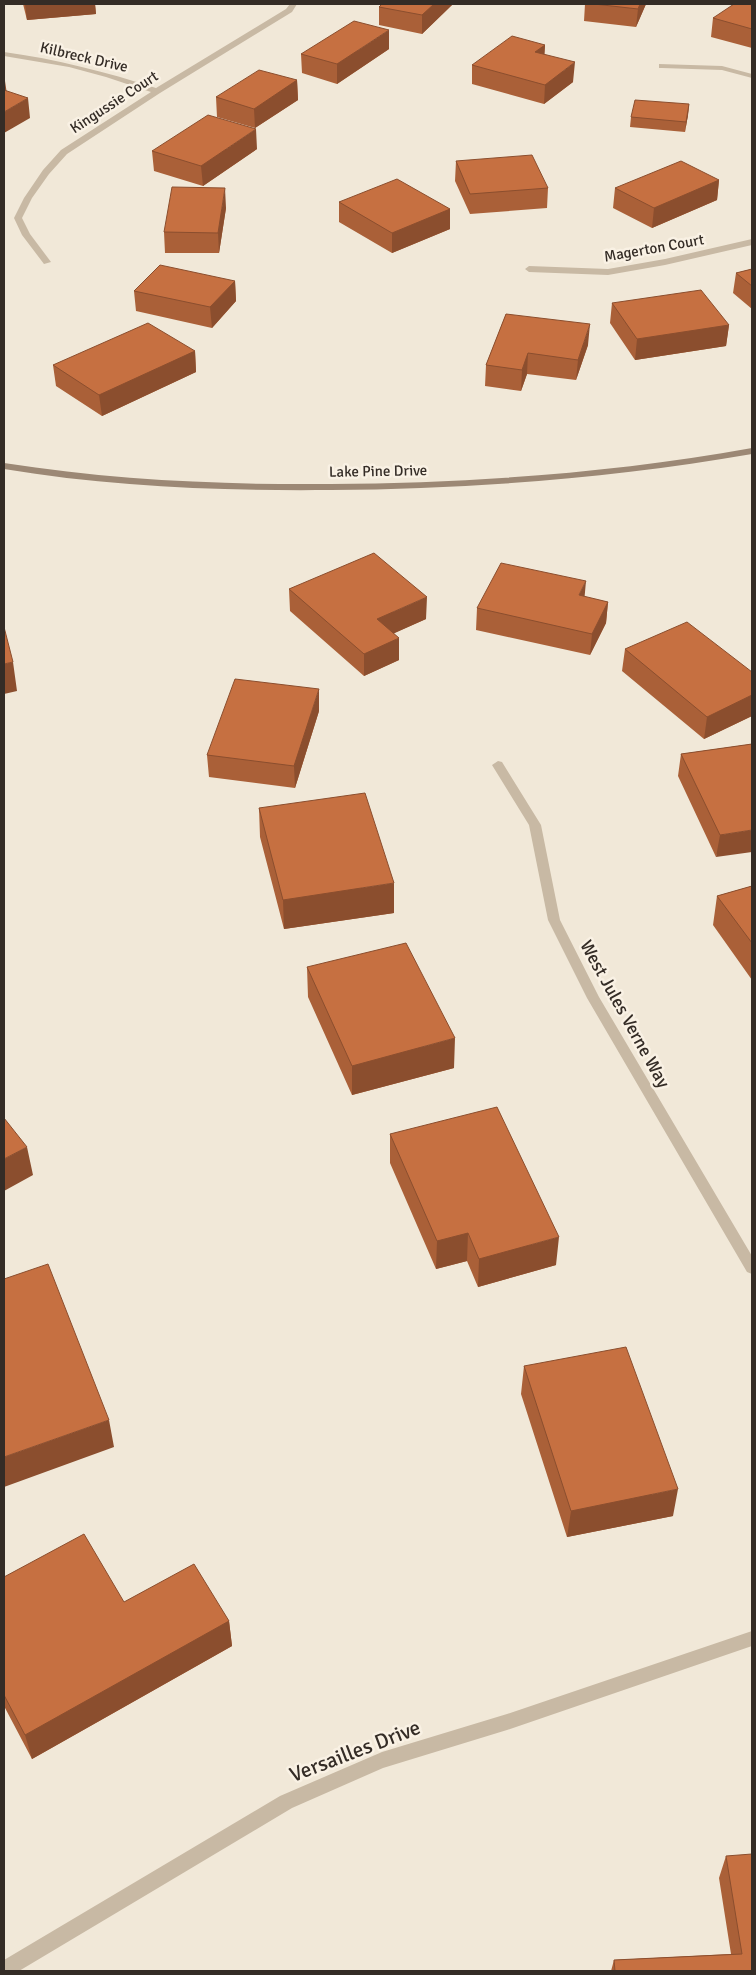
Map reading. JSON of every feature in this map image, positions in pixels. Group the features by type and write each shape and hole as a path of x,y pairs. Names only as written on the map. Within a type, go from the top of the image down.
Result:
{"main road":[{"name":"Lake Pine Drive","path":"4,466 112,480 232,487 396,487 569,477 707,460 752,451"}],"street":[{"name":"Kingussie Court","path":"47,262 26,235 18,218 28,198 46,172 64,152 157,91 289,10 293,4"},
{"name":"Kilbreck Drive","path":"4,54 69,65 109,75 157,91"},
{"path":"662,66 722,68 752,76"},
{"name":"Magerton Court","path":"529,270 608,272 665,262 752,242"},
{"name":"West Jules Verne Way","path":"498,765 535,825 554,920 593,998 752,1268"},
{"name":"Versailles Drive","path":"4,1970 286,1802 382,1760 507,1722 752,1638"}],"building":[{"path":"382,4 434,4 422,15 379,7"},
{"path":"594,4 640,4 638,9"},
{"path":"734,4 752,4 752,29 713,18"},
{"path":"354,21 389,30 337,64 301,54"},
{"path":"512,36 545,45 535,52 575,62 545,85 472,65"},
{"path":"259,70 297,80 254,109 216,97"},
{"path":"4,90 28,98 4,112"},
{"path":"635,100 689,104 686,122 631,117"},
{"path":"208,115 256,129 201,166 152,151"},
{"path":"532,155 548,188 470,194 456,161"},
{"path":"681,161 719,180 654,208 615,188"},
{"path":"397,179 450,209 392,233 339,202"},
{"path":"172,187 225,188 218,233 164,232"},
{"path":"160,265 235,281 210,307 134,291"},
{"path":"752,269 752,286 736,273"},
{"path":"701,290 729,325 637,339 612,303"},
{"path":"506,314 590,324 578,360 528,353 522,370 486,365"},
{"path":"148,323 195,351 99,395 53,365"},
{"path":"374,553 427,597 377,619 399,638 364,654 289,589"},
{"path":"501,563 586,581 579,595 608,602 592,634 477,608"},
{"path":"687,622 752,672 752,695 707,717 625,649"},
{"path":"4,627 13,662 4,664"},
{"path":"235,679 319,689 294,766 207,755"},
{"path":"752,744 752,830 720,835 681,754"},
{"path":"365,793 394,883 283,900 259,808"},
{"path":"752,886 752,943 717,896"},
{"path":"406,943 455,1038 352,1066 307,967"},
{"path":"497,1107 559,1237 479,1259 468,1233 437,1241 390,1134"},
{"path":"4,1118 27,1147 4,1159"},
{"path":"48,1264 109,1420 4,1457 4,1279"},
{"path":"626,1347 678,1489 571,1511 524,1366"},
{"path":"84,1534 124,1602 194,1564 229,1621 25,1735 4,1695 4,1577"},
{"path":"752,1854 752,1971 615,1971 614,1960 742,1954 726,1856"}]}
